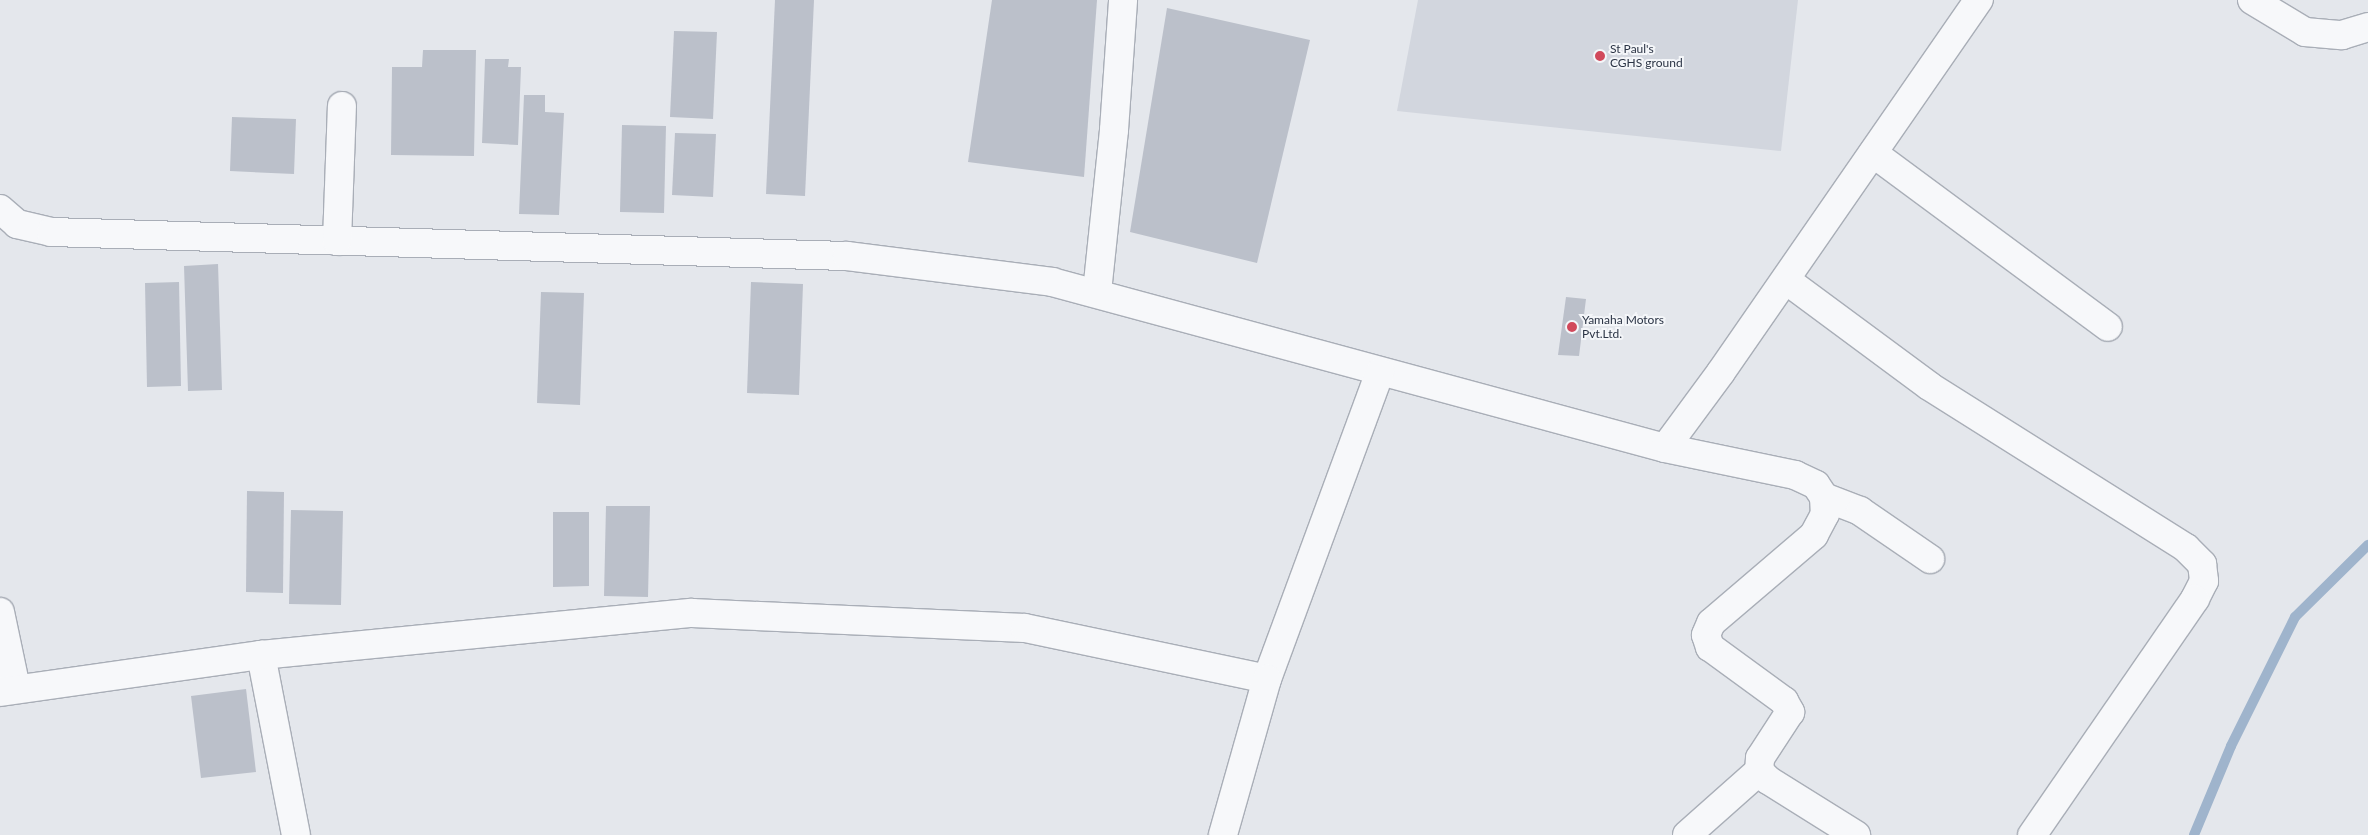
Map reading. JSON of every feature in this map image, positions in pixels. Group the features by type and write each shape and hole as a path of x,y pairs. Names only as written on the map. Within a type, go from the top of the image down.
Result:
{"street":[{"path":"1097,292 1114,130 1124,0"},
{"path":"1664,448 1786,280 1979,0"},
{"path":"2252,0 2305,32 2342,35 2368,27"},
{"path":"337,241 342,106"},
{"path":"1873,153 2108,327"},
{"path":"0,209 17,224 51,232 847,256 1052,282 1097,292 1380,372 1664,448 1795,475 1816,485 1824,497 1824,514 1814,535 1711,622 1706,635 1710,648 1784,701 1790,712 1760,758 1759,771 1687,835"},
{"path":"1786,280 1929,386 2040,459 2186,548 2202,564 2204,581 2195,598 2032,835"},
{"path":"1223,835 1266,679 1380,372"},
{"path":"1824,497 1860,511 1930,559"},
{"path":"0,612 8,690 261,655 692,613 1025,628 1266,679"},
{"path":"261,655 296,835"},
{"path":"1759,771 1768,780 1856,835"}],"shaded area":[{"name":"St Paul's CGHS ground","path":"1418,0 1798,0 1781,151 1397,111"}],"building":[{"path":"775,0 814,0 805,196 766,194"},
{"path":"992,0 1097,0 1084,177 968,162"},
{"path":"1167,8 1310,40 1257,263 1130,232"},
{"path":"674,31 717,32 713,119 670,117"},
{"path":"423,50 476,50 474,156 391,155 392,67 422,67"},
{"path":"485,59 509,59 508,67 521,67 518,145 482,143"},
{"path":"524,95 545,95 545,112 564,113 559,215 519,214"},
{"path":"232,117 296,119 294,174 230,171"},
{"path":"622,125 666,126 664,213 620,212"},
{"path":"675,133 716,134 713,197 672,195"},
{"path":"218,264 222,390 188,391 184,266"},
{"path":"179,282 181,386 147,387 145,283"},
{"path":"751,282 803,284 799,395 747,393"},
{"path":"541,292 584,293 580,405 537,403"},
{"name":"Yamaha Motors Pvt.Ltd.","path":"1566,297 1586,299 1579,356 1558,355"},
{"path":"247,491 284,492 283,593 246,592"},
{"path":"606,506 650,506 648,597 604,596"},
{"path":"291,510 343,511 341,605 289,604"},
{"path":"553,512 589,512 589,586 553,587"},
{"path":"246,689 256,772 201,778 191,696"}],"waterway":[{"path":"2194,835 2231,746 2295,617 2368,545"}],"place":[{"name":"St Paul's CGHS ground","path":"1600,56"},
{"name":"Yamaha Motors Pvt.Ltd.","path":"1572,327"}]}
